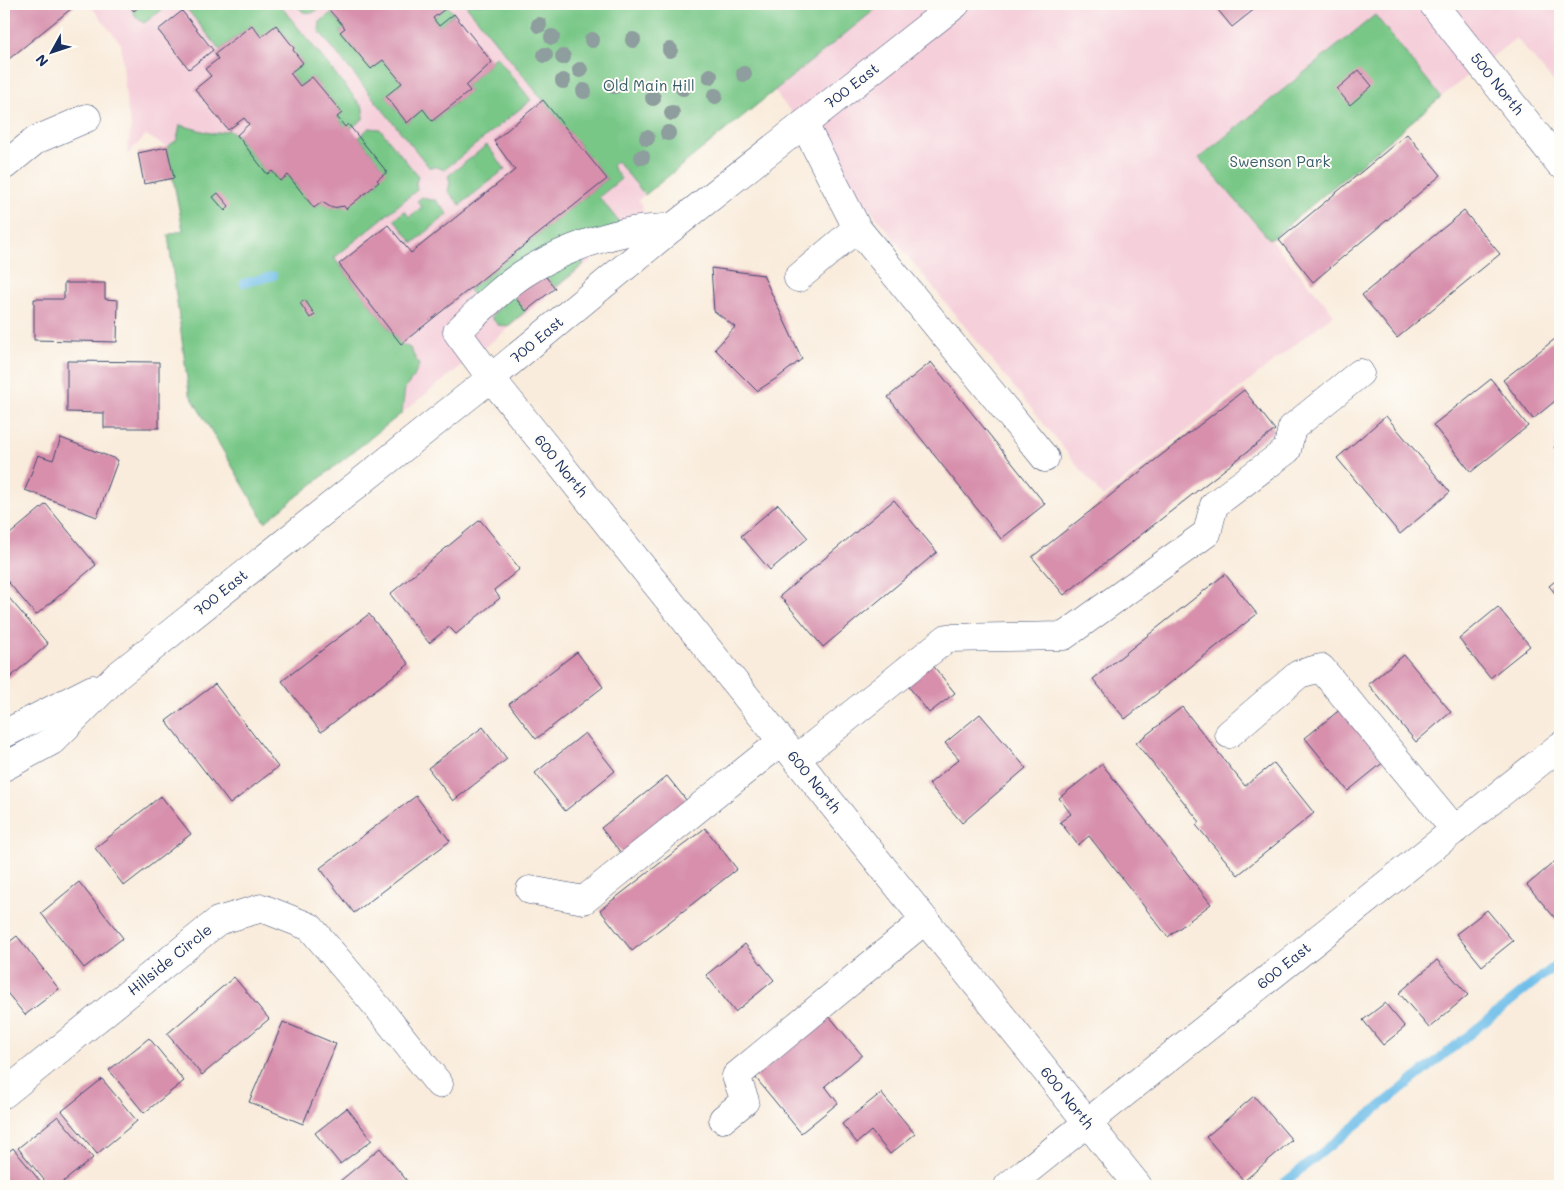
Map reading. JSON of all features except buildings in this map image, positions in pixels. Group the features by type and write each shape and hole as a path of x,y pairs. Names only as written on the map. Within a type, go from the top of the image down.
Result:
{"street":[{"name":"700 East","path":"4,766 52,741 117,676 491,378 673,227 956,4"},
{"name":"500 North","path":"1433,4 1560,164"},
{"path":"4,166 36,140 87,118"},
{"path":"804,124 856,228 1045,458"},
{"name":"600 North","path":"673,227 626,232 552,258 523,274 488,302 457,332 491,378 1138,1186"},
{"path":"798,278 856,228"},
{"path":"530,890 584,900 789,750 947,638 1064,636 1207,532 1214,505 1287,450 1292,428 1360,373"},
{"path":"1229,734 1299,674 1321,668 1455,830"},
{"name":"700 East","path":"4,734 117,676"},
{"name":"600 East","path":"1008,1186 1560,746"},
{"name":"Hillside Circle","path":"4,1094 218,920 262,908 310,927 439,1084"},
{"path":"723,1119 745,1101 736,1076 925,920"}],"shaded area":[{"path":"89,4 1560,4 1560,89 1516,38 1441,97 1271,240 1334,314 1103,497 774,91 638,200 642,205 644,215 626,232 499,336 265,522 189,393 168,235 183,230 167,147 146,135 127,155 131,126 127,107 121,44"}],"green space":[{"path":"142,4 170,4 144,23 138,19 131,9 133,8 134,10"},
{"path":"194,4 279,4 363,108 363,119 351,128 345,127 337,117 342,113 312,77 300,86 290,73 303,63 277,25 261,37 251,25 220,50 187,9"},
{"path":"296,4 324,4 313,13 303,12"},
{"path":"440,4 446,4 454,14 439,26 433,18 444,9"},
{"name":"Old Main Hill","path":"465,4 882,4 645,195 617,161 612,166 621,179 599,197 620,223 475,297 469,290 607,179"},
{"path":"331,13 345,28 340,32 371,69 383,60 402,83 386,96 407,123 423,109 433,121 470,91 466,86 496,56 531,100 444,170 437,167 429,167 319,31 320,22"},
{"name":"Swenson Park","path":"1375,15 1441,97 1270,240 1199,158"},
{"path":"180,125 214,134 228,130 237,135 267,174 272,171 280,181 288,175 314,208 322,202 332,208 344,206 346,208 379,182 377,180 386,172 359,137 369,128 380,129 418,176 417,190 334,258 401,344 410,348 419,365 414,377 405,388 402,413 265,522 189,393 168,235 183,230 167,147 177,140"},
{"path":"487,145 505,169 460,205 448,191 450,182 448,176"},
{"path":"422,197 436,200 448,214 413,243 394,219 405,211 409,217 422,207 417,201"},
{"path":"583,259 583,265 555,288 541,271"},
{"path":"512,294 526,311 508,326 498,325 491,317"}],"waterway":[{"path":"244,283 273,276"},
{"path":"1280,1186 1560,962"}]}
